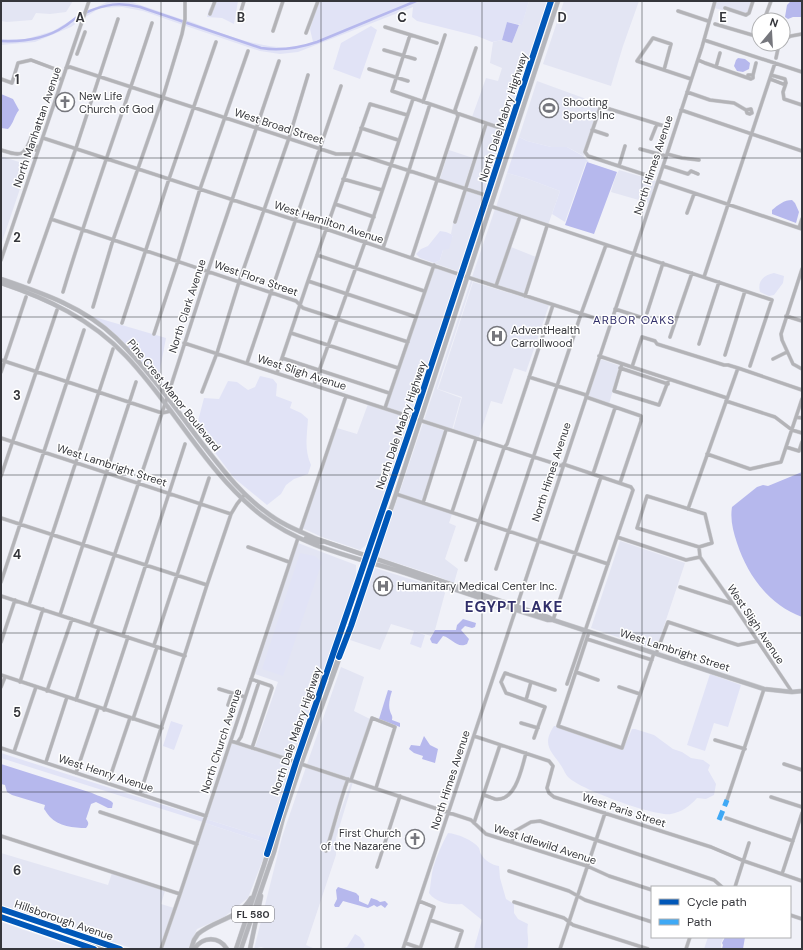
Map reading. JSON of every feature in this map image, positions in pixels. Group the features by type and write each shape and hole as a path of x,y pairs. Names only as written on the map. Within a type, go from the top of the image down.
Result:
{"main road":[{"name":"North Dale Mabry Highway","path":"236,949 300,749 428,377 551,1"},
{"name":"North Dale Mabry Highway","path":"241,949 301,764 396,494 557,1"},
{"path":"517,126 518,103"},
{"path":"501,174 500,168 510,137 509,131"},
{"path":"481,234 481,226 489,203 488,196"},
{"name":"Pine Crest Manor Boulevard","path":"1,279 72,306 115,337 140,363 225,473 266,513 300,532 325,542 374,557"},
{"name":"Pine Crest Manor Boulevard","path":"1,283 46,300 75,314 98,330 126,356 221,476 241,498 263,516 298,538 372,563"},
{"path":"450,328 448,323 452,312 451,308"},
{"path":"432,382 431,376 443,342 442,334"},
{"path":"419,420 419,413 428,386 428,377"},
{"path":"404,467 403,461 415,426 414,418"},
{"name":"Pine Crest Manor Boulevard","path":"274,523 293,532 300,532"},
{"name":"Pine Crest Manor Boulevard","path":"298,538 302,537 318,542 325,542"},
{"name":"West Lambright Street","path":"374,557 548,620 553,620 764,689 792,692"},
{"name":"West Lambright Street","path":"372,563 516,608"},
{"path":"342,627 342,639 344,643"},
{"path":"330,682 330,672 338,649 337,643"},
{"path":"792,692 802,691"},
{"path":"319,695 321,707"},
{"path":"311,718 313,729"},
{"path":"300,749 301,764"},
{"path":"292,791 292,782 297,766 296,762"},
{"path":"283,818 282,813 287,790"},
{"path":"274,830 274,851"},
{"path":"250,949 265,878"},
{"name":"FL 580","path":"191,949 194,940 201,931 240,911 248,902 257,887"},
{"name":"Hillsborough Avenue","path":"1,909 118,948"},
{"path":"1,917 94,949"},
{"path":"15,921 20,919 43,927 49,925"},
{"path":"42,930 49,930 76,939 82,936"},
{"path":"194,949 201,941 211,938 221,942 227,949"},
{"path":"80,944 84,941 111,949 118,948"}],"street":[{"name":"North Manhattan Avenue","path":"1,260 89,1"},
{"path":"93,307 163,96 185,23 185,1"},
{"path":"210,14 215,1"},
{"path":"238,21 244,1"},
{"path":"273,31 283,1"},
{"path":"306,33 318,1"},
{"name":"North Himes Avenue","path":"403,949 698,60 715,1"},
{"path":"725,8 746,15 749,13 753,1"},
{"path":"767,12 771,1"},
{"path":"678,11 708,21"},
{"path":"29,282 76,148 98,76 118,19"},
{"path":"63,292 82,230 108,158 152,24"},
{"path":"715,24 751,35"},
{"path":"385,27 437,43"},
{"path":"77,54 85,32"},
{"path":"791,36 802,34"},
{"path":"410,35 392,91 509,131"},
{"path":"423,102 444,35"},
{"path":"664,70 671,44 653,38 637,61 664,70 691,79"},
{"path":"704,40 802,72"},
{"path":"75,41 81,43"},
{"path":"122,323 145,250 216,42"},
{"path":"412,257 458,116 455,110 476,48"},
{"path":"384,50 415,59"},
{"path":"154,334 200,189 248,51"},
{"path":"716,67 720,52"},
{"path":"776,58 777,52"},
{"path":"1,79 12,83 18,63 31,60 55,69 55,76 62,80"},
{"path":"698,60 748,78 749,74 752,75 756,63"},
{"name":"North Clark Avenue","path":"91,625 279,61"},
{"path":"696,64 701,65 704,63"},
{"path":"704,277 775,63"},
{"name":"West Broad Street","path":"66,68 70,67 163,96 336,154 353,153 488,196"},
{"path":"368,69 408,81"},
{"path":"202,392 217,353 239,282 289,138 308,75"},
{"path":"770,77 783,84 786,83 783,92 784,99 802,105"},
{"path":"246,363 341,86"},
{"path":"687,92 710,100 734,103 746,110"},
{"path":"314,385 374,217 398,140 413,99"},
{"path":"277,373 370,104 407,115"},
{"path":"383,248 430,104"},
{"path":"603,107 667,129 652,175 650,176 588,156 585,152 592,130 600,108 603,107"},
{"path":"681,110 802,151"},
{"path":"455,222 486,124"},
{"path":"651,139 656,124"},
{"path":"361,128 398,140"},
{"path":"592,130 607,135"},
{"path":"1,150 15,155 22,153 28,146 32,135"},
{"name":"West Hamilton Avenue","path":"43,138 412,257 467,277 610,323"},
{"path":"28,146 39,149"},
{"path":"619,166 625,146"},
{"path":"640,149 659,155 699,160"},
{"path":"663,166 688,174 690,172 698,174"},
{"path":"343,179 382,190"},
{"path":"658,181 800,228 802,218"},
{"path":"687,213 694,194"},
{"path":"335,204 374,217"},
{"path":"490,206 772,300 750,366"},
{"path":"496,286 520,216"},
{"name":"West Flora Street","path":"51,219 270,292 296,301 303,308 408,342"},
{"path":"525,296 548,226"},
{"path":"496,569 581,314 606,245"},
{"path":"317,255 424,291"},
{"path":"647,313 663,263"},
{"path":"385,408 434,265"},
{"path":"802,269 781,334 782,340 793,364 802,369"},
{"path":"670,337 692,273"},
{"path":"308,280 416,317"},
{"path":"699,344 719,282"},
{"path":"725,355 746,291"},
{"path":"1,372 3,361 26,297"},
{"path":"466,560 504,448 507,444 553,305"},
{"path":"615,309 646,319"},
{"path":"1,476 57,310"},
{"path":"786,316 802,321"},
{"path":"1,582 84,330"},
{"path":"291,333 398,368"},
{"path":"632,367 642,337 655,341 657,344 724,366 728,365 738,368 802,390"},
{"name":"West Sligh Avenue","path":"184,343 414,418"},
{"path":"29,605 113,349"},
{"path":"774,359 787,352"},
{"path":"599,356 668,384"},
{"path":"282,358 390,393"},
{"path":"3,361 162,413 171,411"},
{"path":"621,366 632,367 669,379 775,417 792,430 802,433"},
{"path":"621,366 614,392 659,405 669,379"},
{"path":"688,509 738,368"},
{"path":"529,377 641,416 641,421 620,483"},
{"path":"60,615 136,382"},
{"path":"300,532 346,396"},
{"path":"707,454 750,469 781,462 802,398"},
{"path":"593,474 616,408"},
{"path":"796,417 802,418"},
{"path":"419,420 446,430 593,474 631,487 633,490 608,564 587,631 587,639 558,726 622,748 652,660 668,622 738,645 758,642"},
{"path":"423,503 446,430"},
{"name":"West Lambright Street","path":"1,438 232,514"},
{"path":"452,512 476,439"},
{"path":"786,447 799,451 802,442"},
{"path":"123,635 185,444"},
{"path":"553,620 601,477"},
{"path":"108,783 155,646 209,478"},
{"path":"140,794 207,585 232,514 245,494"},
{"path":"396,494 608,564"},
{"path":"647,496 688,509 705,514 712,543 699,547 637,528 647,496"},
{"path":"1,518 207,585"},
{"path":"617,537 686,560 700,557"},
{"name":"North Church Avenue","path":"161,949 298,538"},
{"path":"248,547 289,562"},
{"name":"West Sligh Avenue","path":"699,547 700,557 792,692"},
{"path":"680,588 733,604"},
{"path":"1,596 185,656"},
{"path":"1,642 15,600"},
{"path":"20,682 43,609"},
{"path":"48,691 72,619"},
{"path":"76,700 99,628"},
{"path":"567,684 584,631 587,631"},
{"path":"104,710 128,637"},
{"path":"587,639 652,660"},
{"path":"576,672 598,680"},
{"path":"534,738 545,707 506,693 502,682 505,673 555,690"},
{"path":"1,687 3,676 162,728"},
{"path":"251,679 272,686 252,748"},
{"path":"492,679 502,682"},
{"path":"237,743 241,736 259,682"},
{"path":"526,700 531,682"},
{"path":"619,686 640,694"},
{"path":"14,752 36,687"},
{"path":"220,689 245,697"},
{"path":"727,800 745,750 764,689"},
{"path":"228,705 232,693"},
{"path":"46,762 67,697"},
{"path":"76,773 98,708"},
{"path":"326,851 336,824 338,810 372,718 395,727 376,788"},
{"path":"521,723 538,728"},
{"name":"West Paris Street","path":"474,736 549,760 553,766 546,788 554,797 711,848 802,881"},
{"path":"715,740 745,750"},
{"path":"231,741 296,762"},
{"path":"474,823 500,745"},
{"name":"West Henry Avenue","path":"1,748 206,816"},
{"path":"484,795 497,799 508,795 514,789 526,753"},
{"name":"West Idlewild Avenue","path":"301,764 472,820 486,834 587,866 609,876 651,890"},
{"path":"784,764 802,770"},
{"path":"377,867 400,796"},
{"path":"771,797 802,807"},
{"path":"100,812 197,844"},
{"path":"560,949 605,813"},
{"path":"782,874 802,813"},
{"path":"726,818 793,841"},
{"path":"512,842 515,831 531,822 540,821 714,880 721,886"},
{"path":"1,836 180,894"},
{"path":"735,886 749,843"},
{"path":"509,871 569,891 585,900 651,922"},
{"path":"405,943 420,948 430,920 434,907 419,901"},
{"path":"514,902 564,918 573,925 648,949"},
{"path":"791,915 802,919"},
{"path":"430,920 462,931 456,949"},
{"path":"686,949 690,938"}],"shaded area":[{"path":"1,1 73,1 66,12 50,14 36,13 32,20 7,22 1,21"},
{"path":"216,1 238,1 234,24 222,18 207,17 209,9 212,6 209,14 211,15"},
{"path":"319,1 529,1 522,25 507,22 502,40 492,42 477,36 417,21 412,17 413,7 298,52 280,54 260,51 186,26 186,20 243,40 273,47 303,46 313,42 310,29"},
{"path":"529,1 548,1 508,129 472,117 486,78 498,81 502,68 490,63 493,42 502,40 512,43 519,25 522,24"},
{"path":"564,1 639,1 611,86 543,64"},
{"path":"717,1 752,1 748,12 746,13 724,6 723,10 714,8"},
{"path":"107,2 132,2 184,20 183,25 143,11 122,7 100,8 84,18 86,12"},
{"path":"83,13 81,20 71,27 35,42 1,45 1,39 26,39 53,31"},
{"path":"371,26 377,30 360,79 333,69 341,43"},
{"path":"537,81 600,104 584,156 567,147 551,147 527,141 519,137"},
{"path":"484,124 464,187 440,179 449,150 473,158"},
{"path":"487,125 507,132 487,194 467,188"},
{"path":"519,137 527,141 551,147 567,147 583,156 589,162 586,162 565,222 552,214 560,191 507,173"},
{"path":"1,156 28,165 1,245"},
{"path":"619,170 656,181 649,203 611,192"},
{"path":"507,173 560,191 548,225 496,207"},
{"path":"466,191 486,197 460,272 434,263 440,260 443,250 453,236 451,234 453,223 455,224"},
{"path":"495,209 518,217 495,285 472,277"},
{"path":"521,217 522,218 511,247 536,257 524,294 498,285"},
{"path":"440,231 453,235 449,249 443,250 440,260 434,263 420,258 416,254 421,249 428,246"},
{"path":"434,267 459,275 412,416 386,407"},
{"path":"774,273 784,276 783,283 774,295 769,296 760,292 759,288 762,279 767,275"},
{"path":"471,280 473,280 437,389 461,398 452,430 424,420"},
{"name":"AdventHealth Carrollwood","path":"473,282 549,305 526,372 514,368 502,404 491,401 479,437 453,430 462,397 438,389"},
{"path":"91,316 166,338 158,380 126,346"},
{"path":"600,359 620,366 609,404 587,396"},
{"path":"260,376 273,379 277,384 276,396 292,402 290,408 301,413 308,419 307,453 311,465 308,474 294,479 286,485 281,494 267,505 234,478 195,426 197,425 204,398 219,399 228,381 237,382 248,390 255,387"},
{"path":"368,404 411,419 366,545 360,550 322,537 302,528 337,428 357,434"},
{"path":"423,423 445,431 422,502 399,494"},
{"path":"398,496 452,514 449,523 456,526 445,559 458,569 454,583 378,557"},
{"path":"620,541 685,563 656,650 591,628"},
{"path":"298,543 356,565 356,575 295,760 255,747 278,682 255,674"},
{"path":"300,553 315,556 322,562 283,676 262,669"},
{"path":"375,568 442,589 445,593 435,630 431,636 391,624 380,650 350,640"},
{"path":"414,631 425,635 421,648 410,644"},
{"path":"341,667 364,677 354,711 370,719 350,778 307,764"},
{"path":"710,674 741,685 728,727 714,723 705,751 687,745"},
{"path":"171,721 183,725 174,750 163,746"},
{"path":"554,726 623,749 632,729 654,735 673,749 682,752 691,758 703,760 710,765 708,770 716,784 714,795 706,799 697,798 692,804 679,812 663,814 635,807 601,795 575,782 566,775 548,744 550,733"},
{"path":"231,743 294,763 269,839 206,819"},
{"path":"1,753 204,818 203,822 1,758"},
{"path":"306,767 349,781 324,851 326,852 351,782 353,782 336,838 336,855 306,945 315,949 268,949 261,947 254,949 282,837"},
{"path":"206,819 270,839 269,844 205,823"},
{"path":"205,823 269,844 248,898 224,917 197,929 188,949 162,949"},
{"path":"448,833 461,836 473,842 479,848 481,854 487,861 491,864 499,866 500,878 506,899 514,904 514,913 518,919 528,924 527,949 474,949 482,920 462,904 444,903 435,899 429,893 433,868"},
{"path":"1,853 108,885 112,873 165,891 161,904 174,908 160,949 134,949 1,906"},
{"path":"1,922 80,949 1,949"},
{"path":"355,934 360,937 365,945 363,949 339,949 347,947"},
{"path":"708,938 724,938 721,943 721,948 704,949"}],"water":[{"path":"791,1 802,1 802,17 791,18 791,12 786,12 787,5"},
{"path":"507,22 519,25 512,43 502,40"},
{"path":"738,58 745,59 750,63 749,69 743,72 737,71 734,66"},
{"path":"1,94 13,99 19,110 8,129 1,128"},
{"path":"587,162 617,172 594,234 565,225"},
{"path":"792,200 799,212 796,223 772,214 772,210 779,205 786,201"},
{"path":"802,472 802,617 779,605 761,588 747,567 737,543 731,516 732,507 757,487 763,485 768,486"},
{"path":"463,619 476,623 475,627 472,628 465,626 461,630 469,639 467,644 457,644 443,636 437,644 432,643 430,639 435,630 456,630 457,625"},
{"path":"388,690 392,691 389,706 392,720 400,723 400,727 379,719"},
{"path":"424,736 430,745 438,749 435,763 422,759 423,756 414,753 409,749 411,745 420,746"},
{"path":"1,764 92,793 111,801 113,803 112,808 108,808 96,802 91,804 86,819 88,825 86,828 71,827 57,823 44,809 45,805 12,795 7,792 5,785 1,784"},
{"path":"338,887 356,893 359,896 359,901 368,905 371,898 380,902 385,901 388,904 385,908 381,905 377,907 374,905 368,908 343,901 339,907 335,907 334,905 337,899 336,890"},
{"path":"724,938 745,938 743,949 722,949 722,943"}],"waterway":[{"path":"87,12 100,7 119,4 132,5 261,48 282,49 317,42 416,1"},
{"path":"1,41 18,41 42,37 67,25 80,15"}],"marked path":[{"path":"719,820 727,800"}],"cycle path":[{"path":"267,854 296,762 414,418 551,1"},
{"path":"339,657 389,513"},
{"path":"1,909 120,949"},
{"path":"1,917 94,949"}],"place":[{"name":"New Life Church of God","path":"65,102"},
{"name":"Shooting Sports Inc","path":"549,108"},
{"name":"AdventHealth Carrollwood","path":"497,336"},
{"name":"Humanitary Medical Center Inc.","path":"383,586"},
{"name":"First Church of the Nazarene","path":"415,839"}],"district":[{"name":"ARBOR OAKS","path":"634,320"},
{"name":"EGYPT LAKE","path":"514,607"}]}
